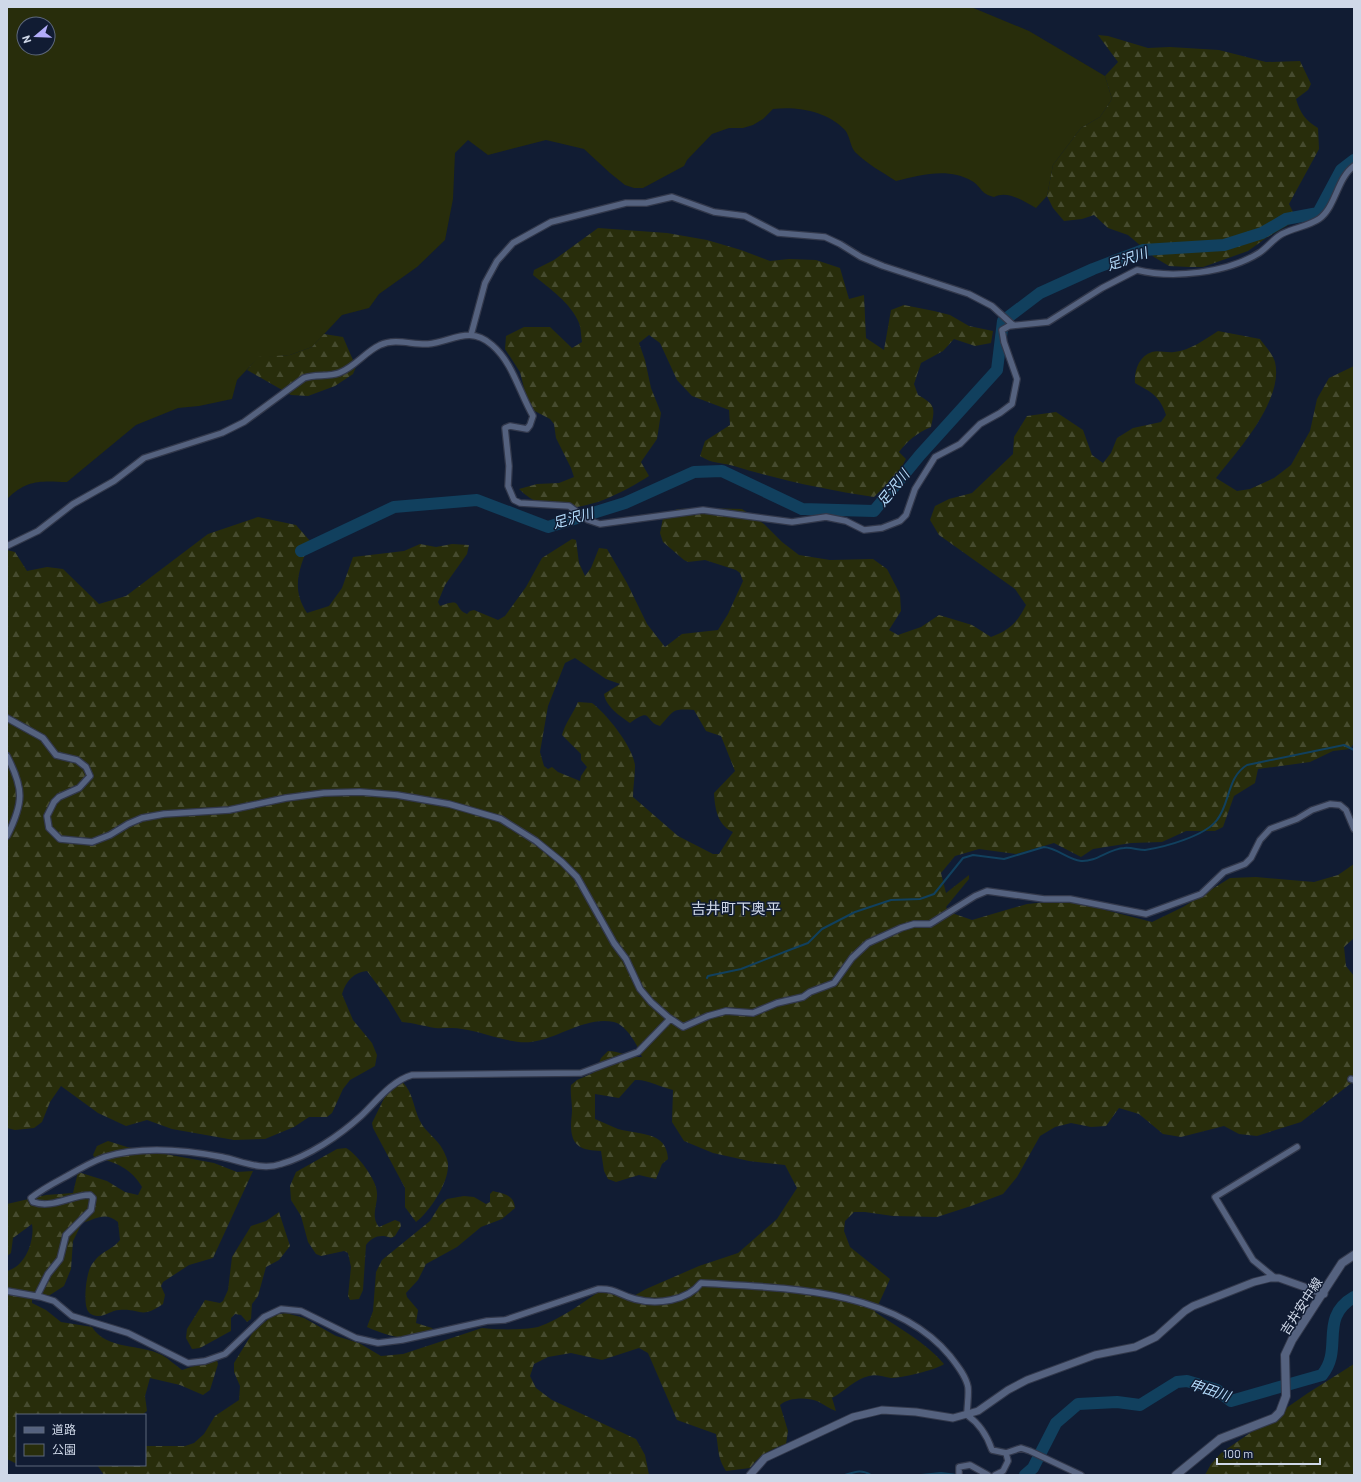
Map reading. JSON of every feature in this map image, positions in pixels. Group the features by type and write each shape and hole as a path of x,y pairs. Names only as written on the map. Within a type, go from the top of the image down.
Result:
{"main road":[{"name":"吉井安中線","path":"1176,1475 1220,1439 1274,1418 1280,1412 1285,1404 1285,1355 1292,1340 1324,1294 1342,1263 1354,1255"}],"street":[{"path":"7,546 38,531 73,504 114,481 144,458 227,430 250,418 304,378 313,375 339,373 351,367 371,350 381,344 398,341 428,344 465,335 478,336 492,344 505,360 533,416 527,429 510,426 505,428 509,466 508,486 514,500 520,503 569,506 588,520 600,524 703,510 792,522 826,517 846,521 864,530 882,528 900,521 906,515 915,489 934,457 960,444 980,424 1000,413 1012,404 1017,379 1004,342 1002,330 1013,325 1048,322 1102,288 1137,270 1151,273 1207,272 1220,269 1259,253 1281,234 1319,219 1338,192 1349,170 1354,166"},
{"path":"470,335 485,283 497,261 513,243 551,222 626,203 646,203 672,197 714,212 745,216 778,232 826,237 861,257 969,294 992,306 1013,325"},
{"path":"7,718 43,738 56,755 77,760 86,767 90,776 87,782 79,788 59,797 54,802 47,816 49,828 60,839 92,842 110,835 128,824 142,818 164,814 229,810 286,798 360,792 397,795 449,804 501,820 536,841 562,862 577,877 614,942 626,959 640,988 651,1002 670,1019 683,1027 726,1010 753,1013 778,1003 803,997 810,992 834,983 852,958 868,943 901,928 914,924 930,924 975,896 987,891 1044,899 1070,899 1146,914 1202,894 1224,872 1245,864 1251,858 1260,840 1270,829 1297,819 1312,810 1330,804 1340,805 1346,810 1354,829"},
{"path":"7,756 18,777 20,798 12,826 7,836"},
{"path":"37,1296 48,1274 60,1259 66,1236 91,1210 93,1198 90,1194 47,1205 33,1202 31,1198 49,1185 86,1164 120,1153 165,1151 196,1152 262,1167 280,1165 299,1158 339,1133 359,1117 391,1086 404,1077 426,1074 581,1073 638,1052 670,1019"},
{"path":"1296,1147 1215,1197 1253,1260 1275,1278 1324,1294"},
{"path":"750,1475 765,1458 853,1417 882,1410 916,1412 953,1418 978,1412 1008,1390 1027,1380 1095,1355 1136,1347 1156,1337 1185,1311 1193,1306 1262,1279 1275,1278"},
{"path":"7,1292 37,1296 54,1301 72,1316 128,1333 188,1363 225,1354 264,1317 281,1309 301,1311 356,1338 378,1343 402,1340 487,1321 505,1320 598,1289 610,1288 635,1299 652,1302 667,1301 687,1294 701,1283 809,1292 859,1302 890,1313 926,1332 940,1344 964,1376 968,1388 967,1415"},
{"path":"967,1415 977,1422 987,1436 992,1450 1006,1453 1021,1448 1053,1461 1081,1475"},
{"path":"995,1475 1003,1471 1008,1461 1006,1453"},
{"path":"959,1475 959,1468 970,1465 988,1475"}],"green space":[{"path":"7,7 971,7 1029,31 1105,76 1112,99 1100,117 1081,128 1053,165 1047,196 1036,208 1015,197 999,195 994,197 989,195 983,192 972,181 954,174 944,173 915,176 896,181 855,152 847,132 838,124 821,114 802,109 773,109 763,119 753,125 743,128 729,128 712,134 687,160 684,166 643,188 634,188 625,185 584,149 546,140 488,155 468,140 455,153 453,199 445,240 417,267 379,294 369,308 342,315 312,347 290,355 258,358 237,380 232,399 199,406 178,408 136,425 67,482 49,481 35,483 14,492 7,499"},
{"path":"1098,35 1108,36 1148,48 1170,47 1219,50 1266,62 1300,61 1311,84 1308,90 1296,99 1304,116 1318,128 1319,149 1289,204 1297,220 1266,238 1248,251 1203,267 1169,266 1154,257 1128,235 1108,228 1094,215 1082,219 1064,221 1053,208 1047,196 1053,165 1081,128 1100,117 1112,99 1105,76 1118,62"},
{"path":"598,228 667,233 707,240 741,250 770,261 789,259 816,260 840,268 849,299 864,295 866,338 884,350 891,310 904,305 950,315 969,326 993,331 991,343 975,346 954,339 943,351 921,363 914,384 918,395 928,402 933,408 931,427 913,437 902,448 899,452 906,459 899,472 874,497 821,488 786,480 713,462 700,456 705,441 730,425 729,410 692,396 677,380 660,343 649,335 639,343 645,360 651,388 661,413 657,439 641,462 649,476 618,494 601,501 584,506 567,508 550,506 534,500 519,489 537,484 559,483 574,477 556,438 554,424 550,419 529,408 520,372 505,349 506,336 524,327 550,327 572,348 582,342 579,323 571,309 559,296 533,275 534,270 554,260"},
{"path":"1218,331 1260,339 1275,362 1276,377 1273,392 1266,408 1247,439 1216,478 1237,491 1250,489 1274,478 1291,465 1310,431 1317,399 1329,378 1354,366 1354,743 1350,749 1333,751 1310,762 1258,769 1255,783 1234,796 1223,827 1215,831 1186,831 1162,842 1131,843 1093,849 1081,857 1054,843 1016,854 979,849 955,856 941,873 946,893 969,875 969,879 946,907 949,912 972,920 1027,904 1066,900 1152,922 1183,907 1230,878 1256,877 1314,882 1338,875 1354,864 1354,938 1344,947 1346,966 1354,976 1354,1081 1301,1122 1257,1136 1239,1134 1224,1126 1181,1137 1163,1134 1139,1114 1119,1108 1106,1126 1091,1127 1071,1123 1055,1127 1040,1136 1017,1177 1003,1194 937,1217 893,1216 854,1212 845,1221 844,1231 850,1247 890,1279 875,1312 920,1342 944,1364 926,1371 902,1377 891,1378 874,1375 864,1378 855,1382 832,1398 836,1411 810,1399 794,1399 784,1402 780,1405 788,1431 786,1444 775,1448 757,1459 750,1468 726,1471 720,1457 716,1434 677,1420 648,1353 639,1348 602,1360 571,1353 548,1357 534,1364 530,1376 536,1388 552,1400 636,1439 645,1455 649,1475 104,1475 98,1466 146,1466 146,1446 185,1446 194,1443 204,1434 215,1416 239,1400 240,1386 234,1372 234,1363 253,1332 273,1315 286,1313 304,1318 336,1336 359,1343 381,1356 403,1354 482,1328 526,1329 538,1327 564,1315 605,1288 632,1297 646,1289 699,1266 738,1253 777,1219 797,1188 785,1165 749,1161 713,1153 684,1141 672,1122 673,1090 640,1080 635,1080 619,1098 595,1094 595,1119 618,1129 643,1134 657,1139 663,1143 668,1159 662,1164 656,1179 639,1175 616,1182 608,1179 604,1171 601,1151 589,1150 579,1146 573,1139 571,1125 571,1085 577,1080 593,1073 601,1058 608,1051 642,1057 635,1041 623,1027 614,1022 593,1022 541,1040 522,1042 505,1040 459,1028 435,1028 402,1022 388,999 367,971 354,975 348,981 342,994 353,1020 372,1043 377,1055 375,1066 350,1080 343,1089 332,1113 327,1117 309,1117 294,1127 265,1139 234,1140 172,1129 147,1120 126,1126 98,1113 61,1086 50,1102 42,1122 34,1128 15,1130 7,1128 7,550 15,552 27,571 47,567 63,569 99,604 126,596 208,534 258,517 296,525 310,541 298,577 299,595 307,613 329,606 342,588 353,557 404,551 420,544 436,547 452,544 469,545 467,554 445,585 438,602 440,606 452,602 457,604 460,609 467,614 474,610 498,620 505,616 526,587 542,558 572,539 576,540 579,563 585,576 591,568 599,548 607,549 627,583 647,624 665,647 682,634 718,630 728,614 743,581 740,573 736,570 705,560 688,562 684,560 663,542 660,533 663,518 677,509 742,509 764,524 782,542 799,555 830,560 873,559 887,569 900,594 901,611 889,630 898,635 921,627 939,615 972,625 991,637 1008,629 1019,617 1026,605 1015,589 939,535 930,520 935,506 949,499 972,493 1013,454 1014,437 1027,416 1056,412 1083,430 1092,455 1103,463 1111,453 1117,438 1133,428 1161,422 1166,415 1158,399 1146,389 1135,383 1135,374 1141,360 1147,354 1152,352 1180,351 1197,344","holes":["575,658 606,679 620,684 604,694 605,699 614,711 630,723 645,715 655,724 660,726 677,710 694,710 706,731 721,736 735,771 714,793 716,810 720,821 733,832 719,854 713,854 678,836 633,797 635,766 630,750 611,723 592,703 578,702 565,726 562,735 581,754 581,760 587,767 581,776 580,781 558,772 552,767 548,769 544,766 540,752 548,706 565,663"]},
{"path":"324,334 343,337 356,367 353,374 335,386 308,396 291,395 247,370 258,357 290,355 312,347"},
{"path":"395,1080 400,1080 408,1089 422,1125 438,1142 448,1162 447,1172 442,1188 427,1211 416,1222 405,1207 405,1188 373,1128 372,1123 392,1082"},
{"path":"108,1141 127,1147 214,1163 237,1172 253,1171 213,1258 189,1265 163,1282 161,1286 165,1295 163,1304 155,1309 145,1312 116,1310 99,1316 93,1315 88,1311 86,1307 86,1289 91,1265 99,1256 120,1240 118,1222 105,1216 82,1223 73,1241 71,1269 64,1286 50,1295 32,1296 32,1303 46,1310 61,1322 92,1327 106,1340 162,1355 182,1370 212,1360 217,1360 218,1364 210,1390 203,1395 180,1385 150,1378 145,1396 147,1411 143,1414 16,1414 16,1464 7,1459 7,1271 13,1269 24,1259 30,1245 33,1231 32,1224 13,1238 11,1253 7,1256 7,1204 46,1195 73,1193 78,1172 107,1181 125,1192 138,1195 142,1187 133,1175 116,1164 95,1158 93,1155 97,1146"},
{"path":"346,1148 361,1161 374,1181 377,1193 375,1215 376,1223 379,1227 395,1220 400,1222 401,1226 395,1236 391,1238 384,1236 377,1237 366,1245 363,1290 359,1299 350,1300 348,1296 351,1267 348,1253 344,1251 321,1256 316,1254 308,1242 301,1216 291,1200 290,1186 296,1172 337,1149"},
{"path":"493,1191 505,1194 511,1198 515,1208 502,1219 481,1227 457,1247 426,1264 418,1280 406,1293 407,1297 418,1310 416,1323 432,1328 435,1332 434,1335 408,1338 392,1336 367,1327 373,1311 376,1272 382,1260 430,1221 440,1205 447,1199 464,1196 474,1197 486,1204 490,1202 490,1194"},
{"path":"279,1212 290,1246 279,1260 266,1267 258,1296 252,1304 251,1319 247,1322 241,1315 235,1314 231,1318 231,1331 200,1348 192,1349 186,1338 187,1329 205,1300 220,1303 223,1301 228,1290 232,1257 251,1226 266,1221"},
{"path":"1354,1364 1354,1475 1205,1475 1211,1464 1221,1453 1308,1393"}],"waterway":[{"name":"足沢川","path":"301,551 394,507 477,500 548,527 625,503 694,472 722,471 802,509 874,511 920,455 997,370 1003,321 1040,293 1093,269 1143,250 1224,245 1262,233 1286,219 1318,213 1341,170 1354,160"},
{"path":"707,978 708,976 741,969 808,943 822,929 855,912 891,900 920,899 934,894 963,858 973,855 1004,859 1044,847 1053,849 1076,860 1087,861 1118,849 1129,848 1145,850 1184,840 1204,831 1217,820 1221,814 1232,783 1236,776 1247,765 1344,745 1354,750"},
{"name":"申田川","path":"1025,1475 1033,1468 1056,1423 1078,1404 1117,1402 1140,1405 1177,1382 1187,1381 1217,1390 1231,1401 1322,1375 1328,1365 1331,1355 1334,1324 1337,1314 1343,1305 1354,1297"},
{"path":"845,1475 855,1472 867,1473 871,1475"},
{"path":"921,1475 941,1473 957,1475"}],"district":[{"name":"吉井町下奥平","path":"736,909"}]}
